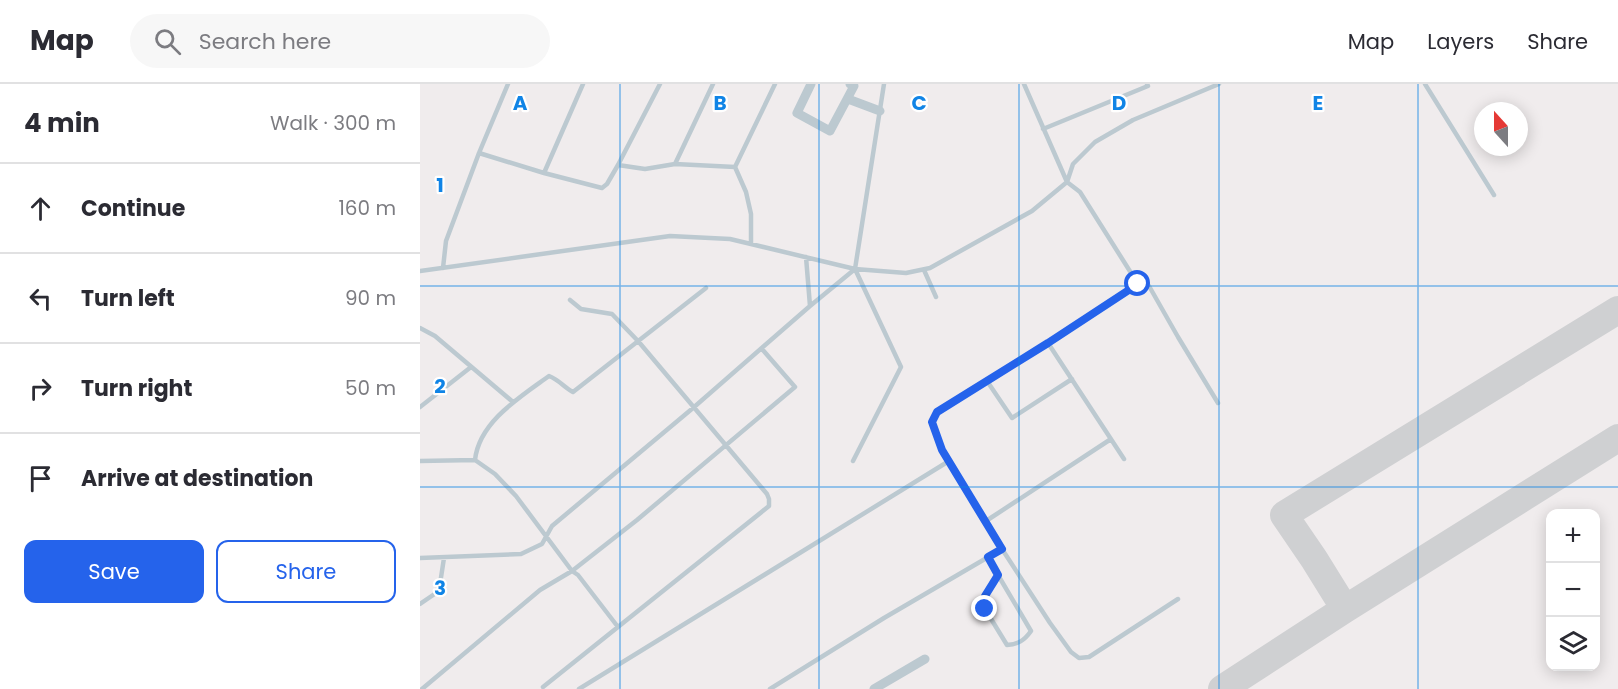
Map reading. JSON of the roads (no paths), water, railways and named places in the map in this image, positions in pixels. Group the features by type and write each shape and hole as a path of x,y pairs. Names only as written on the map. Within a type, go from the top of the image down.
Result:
{"street":[{"path":"811,84 796,113 830,131 855,86 850,84"},
{"path":"848,99 880,111"},
{"path":"874,689 924,659"}],"lane":[{"path":"443,268 446,241 508,84"},
{"path":"544,173 584,84"},
{"path":"479,153 602,188 618,165 660,84"},
{"path":"675,164 713,84"},
{"path":"735,167 776,84"},
{"path":"853,461 902,366 855,269 884,84"},
{"path":"1024,84 1067,182 1080,192 1138,284"},
{"path":"1043,129 1148,86 1147,84"},
{"path":"420,271 670,236 729,239 855,269 906,273 924,270 1032,212 1067,182 1073,164 1095,142 1133,120 1219,84"},
{"path":"1425,84 1494,195"},
{"path":"618,165 645,169 675,164 735,167"},
{"path":"735,167 746,192 751,214 751,243"},
{"path":"806,256 810,306"},
{"path":"420,558 521,554 542,544 552,526 855,269"},
{"path":"924,270 936,297"},
{"path":"1178,599 1089,657 1079,658 1071,652 1050,623 1002,549 942,450 932,422 937,412 1138,284 1149,286 1218,403"},
{"path":"475,460 476,449 485,431 513,402 549,376 559,380 564,388 573,392 706,288"},
{"path":"543,687 769,506 767,494 638,341 612,314 580,309 570,300"},
{"path":"420,328 435,336 513,402"},
{"path":"1048,343 1124,459"},
{"path":"422,689 540,590 572,571 637,520 795,387 762,348"},
{"path":"420,407 471,367"},
{"path":"987,381 1012,418 1072,379"},
{"path":"986,521 1111,439"},
{"path":"420,461 475,460 495,474 516,496 572,571 578,575 618,627"},
{"path":"579,689 949,461"},
{"path":"770,689 884,618 1002,549"},
{"path":"988,557 1031,631 1026,639 1016,644 1006,645 985,609 985,596 998,575"},
{"path":"420,604 436,593 440,584 444,558"}]}
